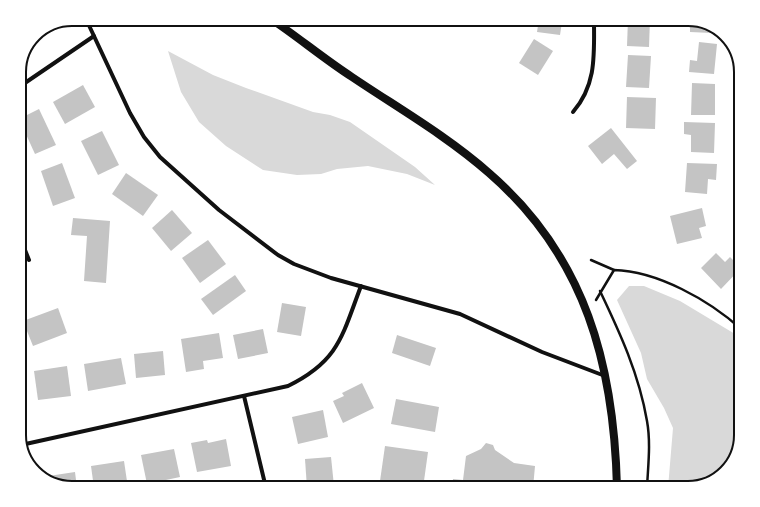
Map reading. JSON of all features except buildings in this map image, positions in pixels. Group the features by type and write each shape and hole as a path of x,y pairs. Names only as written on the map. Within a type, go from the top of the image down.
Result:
{"main road":[{"path":"281,26 346,73 446,139 505,188 533,219 566,267 592,323 607,377 614,429 618,481"}],"street":[{"path":"89,26 130,113 144,137 160,157 219,210 278,255 312,272 460,314 542,352 607,377"},
{"path":"573,112 582,102 590,82 593,64 594,26"},
{"path":"26,82 94,36"},
{"path":"26,252 29,260"},
{"path":"27,444 288,386 304,378 330,357 339,343 361,286"},
{"path":"244,396 264,481"}],"path":[{"path":"591,260 614,270 640,273 686,292 716,309 734,323"},
{"path":"596,300 600,291 614,270"},
{"path":"600,291 624,340 638,381 647,422 649,457 647,481"}],"shaded area":[{"path":"168,51 213,75 246,88 313,112 330,115 350,122 415,167 435,185 407,174 368,166 337,169 321,174 297,175 263,170 226,146 199,122 181,92"},
{"path":"629,286 644,286 680,301 734,333 734,441 729,456 723,466 709,476 697,480 669,481 673,428 664,408 647,379 641,353 617,300"}]}
